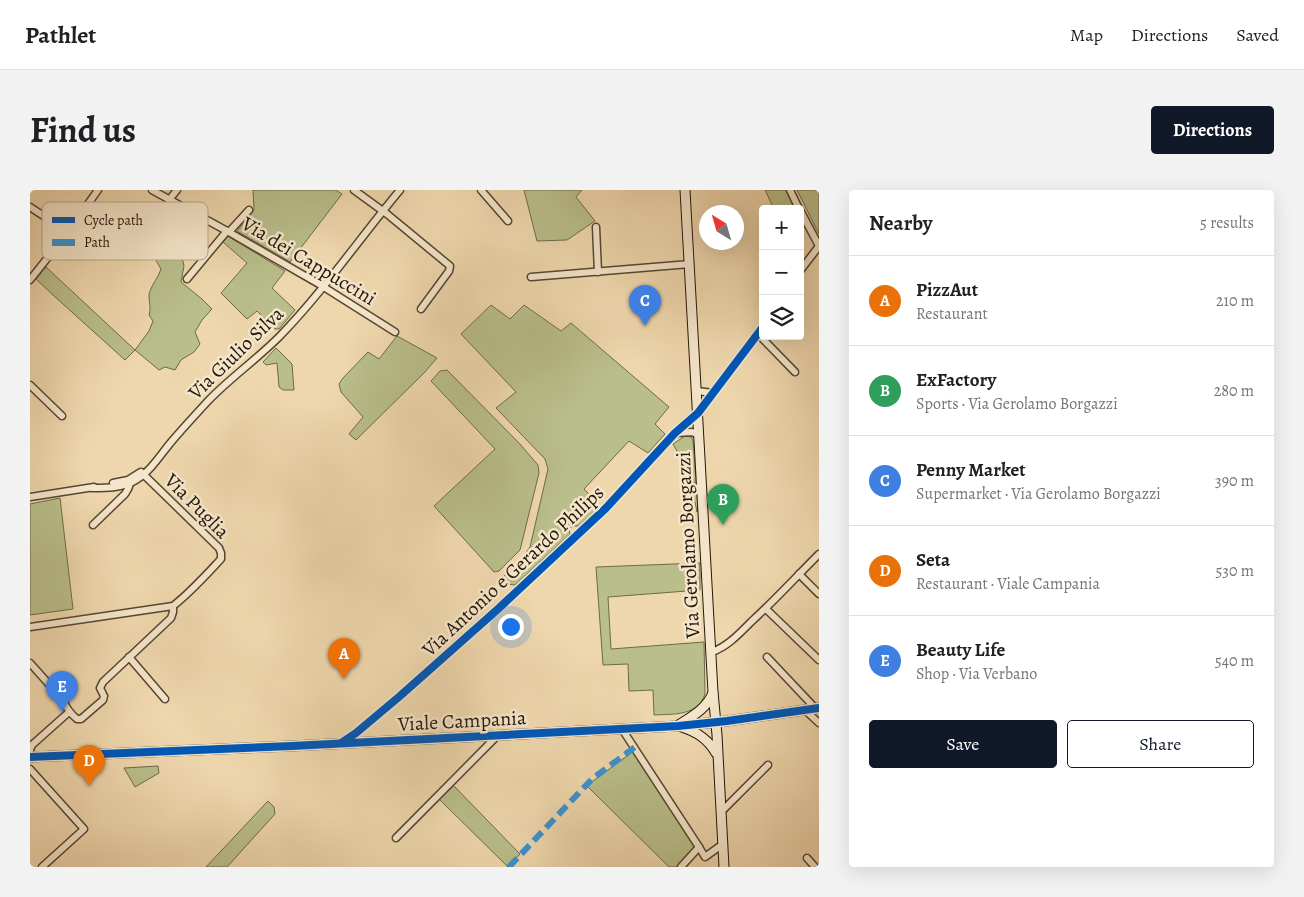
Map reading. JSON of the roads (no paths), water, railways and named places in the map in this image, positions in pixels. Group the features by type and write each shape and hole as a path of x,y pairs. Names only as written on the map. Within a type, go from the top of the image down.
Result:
{"street":[{"path":"89,202 98,190"},
{"name":"Via dei Cappuccini","path":"152,190 173,202"},
{"path":"169,200 177,190"},
{"path":"354,190 450,266 449,271 421,309"},
{"name":"Via Giulio Silva","path":"93,525 125,494 129,488 128,482 142,473 163,454 170,443 218,392 278,338 324,287 400,190"},
{"path":"480,190 508,221"},
{"name":"Via Gerolamo Borgazzi","path":"685,190 724,867"},
{"path":"790,190 798,205"},
{"path":"30,207 42,215"},
{"path":"208,255 249,210"},
{"path":"804,218 819,246 804,266"},
{"name":"Via dei Cappuccini","path":"208,221 324,287 395,332"},
{"path":"596,227 598,272"},
{"path":"30,280 46,260"},
{"path":"187,279 204,260"},
{"path":"531,277 690,264"},
{"path":"758,334 795,372"},
{"name":"Via Antonio e Gerardo Philips","path":"341,743 356,733 400,696 502,605 606,508 675,434 698,413 758,334"},
{"path":"30,385 62,416"},
{"path":"697,391 713,393"},
{"path":"675,434 692,432 699,435"},
{"name":"Via Puglia","path":"69,712 77,720 81,719 104,700 100,686 171,618 173,606 198,584 221,558 219,548 142,473"},
{"path":"30,497 102,488 128,482"},
{"path":"712,652 728,644 766,609 819,554"},
{"path":"799,574 819,594"},
{"path":"30,627 173,606"},
{"path":"766,609 819,660"},
{"path":"129,657 165,699"},
{"path":"767,657 818,708"},
{"path":"30,664 64,701 65,707 69,712 32,745 30,750"},
{"path":"678,726 703,709 713,692"},
{"name":"Viale Campania","path":"30,757 678,726 818,708"},
{"path":"805,710 819,722"},
{"name":"Viale Campania","path":"678,726 691,730 706,739 718,755"},
{"path":"622,728 705,857 723,844"},
{"path":"396,838 498,735"},
{"path":"721,812 768,765"},
{"path":"30,768 84,829 42,867"},
{"path":"681,867 699,847"},
{"path":"807,858 815,867"}],"place":[{"name":"Penny Market","path":"645,326"},
{"name":"ExFactory","path":"723,525"},
{"name":"PizzAut","path":"344,679"},
{"name":"Beauty Life","path":"62,712"},
{"name":"Seta","path":"89,786"}]}
